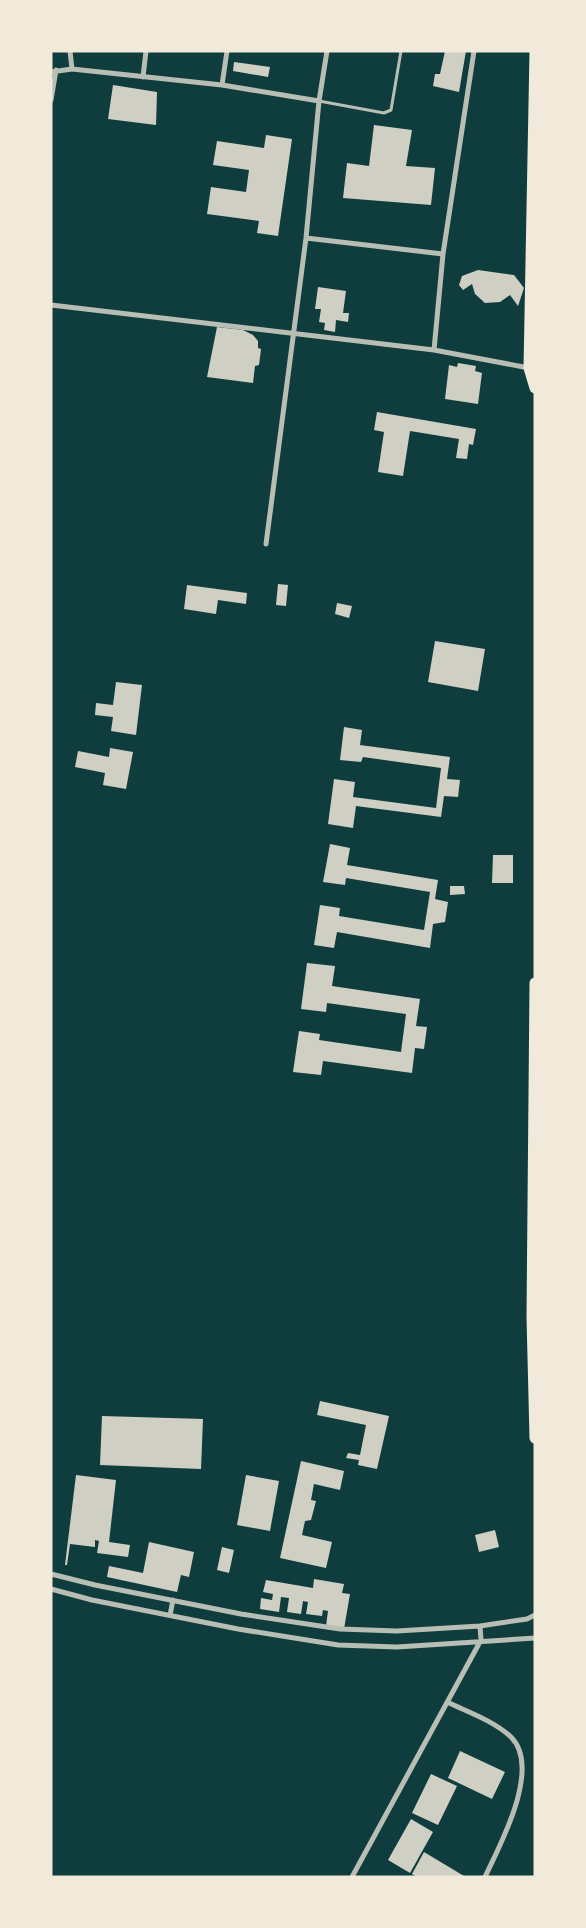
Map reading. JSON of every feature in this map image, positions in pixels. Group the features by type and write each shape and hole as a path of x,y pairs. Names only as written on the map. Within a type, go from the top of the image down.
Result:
{"highway":[{"path":"535,51 532,368 535,388"},
{"path":"535,983 535,1436"}],"street":[{"path":"70,51 72,69"},
{"path":"143,77 146,51"},
{"path":"222,85 227,51"},
{"path":"266,544 306,238 319,101 327,51"},
{"path":"434,350 443,254 474,51"},
{"path":"51,100 54,71 72,69 222,85 319,101"},
{"path":"306,238 443,254"},
{"path":"51,305 434,350 532,368"},
{"path":"51,1574 95,1585 173,1600 340,1629 396,1631 480,1626 528,1619 535,1615"},
{"path":"51,1589 170,1615 338,1645 397,1646 535,1638"},
{"path":"170,1615 173,1600"},
{"path":"352,1877 481,1640 480,1626"},
{"path":"447,1702 498,1728 512,1738 520,1752 523,1770 518,1796 504,1837 485,1877"}],"lane":[{"path":"319,101 384,113 391,110 401,51"}],"building":[{"path":"445,51 466,51 459,92 433,86 435,74 440,74"},
{"path":"234,62 270,67 268,77 233,71"},
{"path":"113,85 157,92 156,125 108,119"},
{"path":"374,125 412,130 406,166 435,168 431,205 343,198 347,163 369,166"},
{"path":"266,135 292,139 278,236 257,233 259,221 207,214 211,187 246,192 249,170 213,165 217,141 264,148"},
{"path":"478,270 514,275 524,288 518,306 510,295 500,302 485,303 475,294 472,284 463,290 459,285 462,276"},
{"path":"318,287 346,291 343,313 349,313 348,322 336,320 335,332 324,330 325,323 319,322 321,309 315,309"},
{"path":"217,327 243,330 253,335 258,341 258,348 261,349 259,365 255,366 253,383 207,377"},
{"path":"458,363 476,366 475,371 482,373 478,404 445,399 449,365 457,367"},
{"path":"377,412 476,429 473,445 469,444 467,459 456,458 459,439 410,431 403,476 378,472 384,432 374,430"},
{"path":"278,584 288,585 286,606 276,605"},
{"path":"187,585 247,593 246,604 218,600 216,614 184,609"},
{"path":"337,603 352,606 349,618 335,614"},
{"path":"435,641 485,649 478,691 428,682"},
{"path":"116,682 142,685 136,735 111,731 113,717 95,715 96,703 113,705"},
{"path":"344,727 362,730 360,745 450,757 447,779 460,780 458,797 444,796 441,817 356,806 353,828 328,824 334,779 355,782 353,797 436,808 441,768 363,757 361,762 340,760"},
{"path":"110,748 133,752 126,789 103,785 105,773 75,767 78,751 109,757"},
{"path":"330,844 350,848 347,865 438,880 435,899 448,902 445,922 433,924 430,948 337,932 334,948 314,945 320,905 340,908 339,916 424,930 430,892 346,878 345,885 323,882"},
{"path":"493,855 513,855 513,883 492,883"},
{"path":"450,886 464,886 465,894 450,895"},
{"path":"307,963 335,966 332,986 420,999 416,1026 427,1027 424,1049 415,1048 412,1073 323,1061 321,1075 293,1072 299,1031 320,1034 319,1040 401,1052 406,1014 327,1003 326,1012 301,1009"},
{"path":"320,1401 389,1416 377,1469 358,1465 359,1460 346,1458 348,1453 360,1455 366,1425 317,1415"},
{"path":"102,1416 203,1419 201,1469 100,1465"},
{"path":"301,1461 344,1471 340,1490 314,1484 311,1500 316,1501 311,1520 305,1521 302,1535 332,1542 326,1568 280,1558"},
{"path":"76,1475 116,1480 109,1542 130,1545 128,1557 97,1553 99,1541 95,1540 95,1547 70,1544 67,1565 65,1565"},
{"path":"246,1475 279,1481 270,1531 237,1525"},
{"path":"495,1530 499,1547 479,1552 475,1535"},
{"path":"149,1542 194,1552 189,1577 181,1575 177,1592 107,1577 109,1566 143,1573"},
{"path":"222,1547 234,1550 229,1573 217,1570"},
{"path":"314,1579 344,1584 342,1593 350,1594 344,1629 326,1626 328,1611 323,1610 322,1616 306,1614 308,1602 303,1601 301,1614 287,1612 289,1598 281,1597 279,1612 260,1609 261,1598 272,1600 273,1594 263,1592 266,1580 313,1588"},
{"path":"460,1751 505,1772 492,1799 448,1778"},
{"path":"431,1774 457,1786 438,1825 412,1813"},
{"path":"411,1819 433,1832 410,1873 388,1860"},
{"path":"424,1852 464,1876 417,1877 412,1874"}]}
